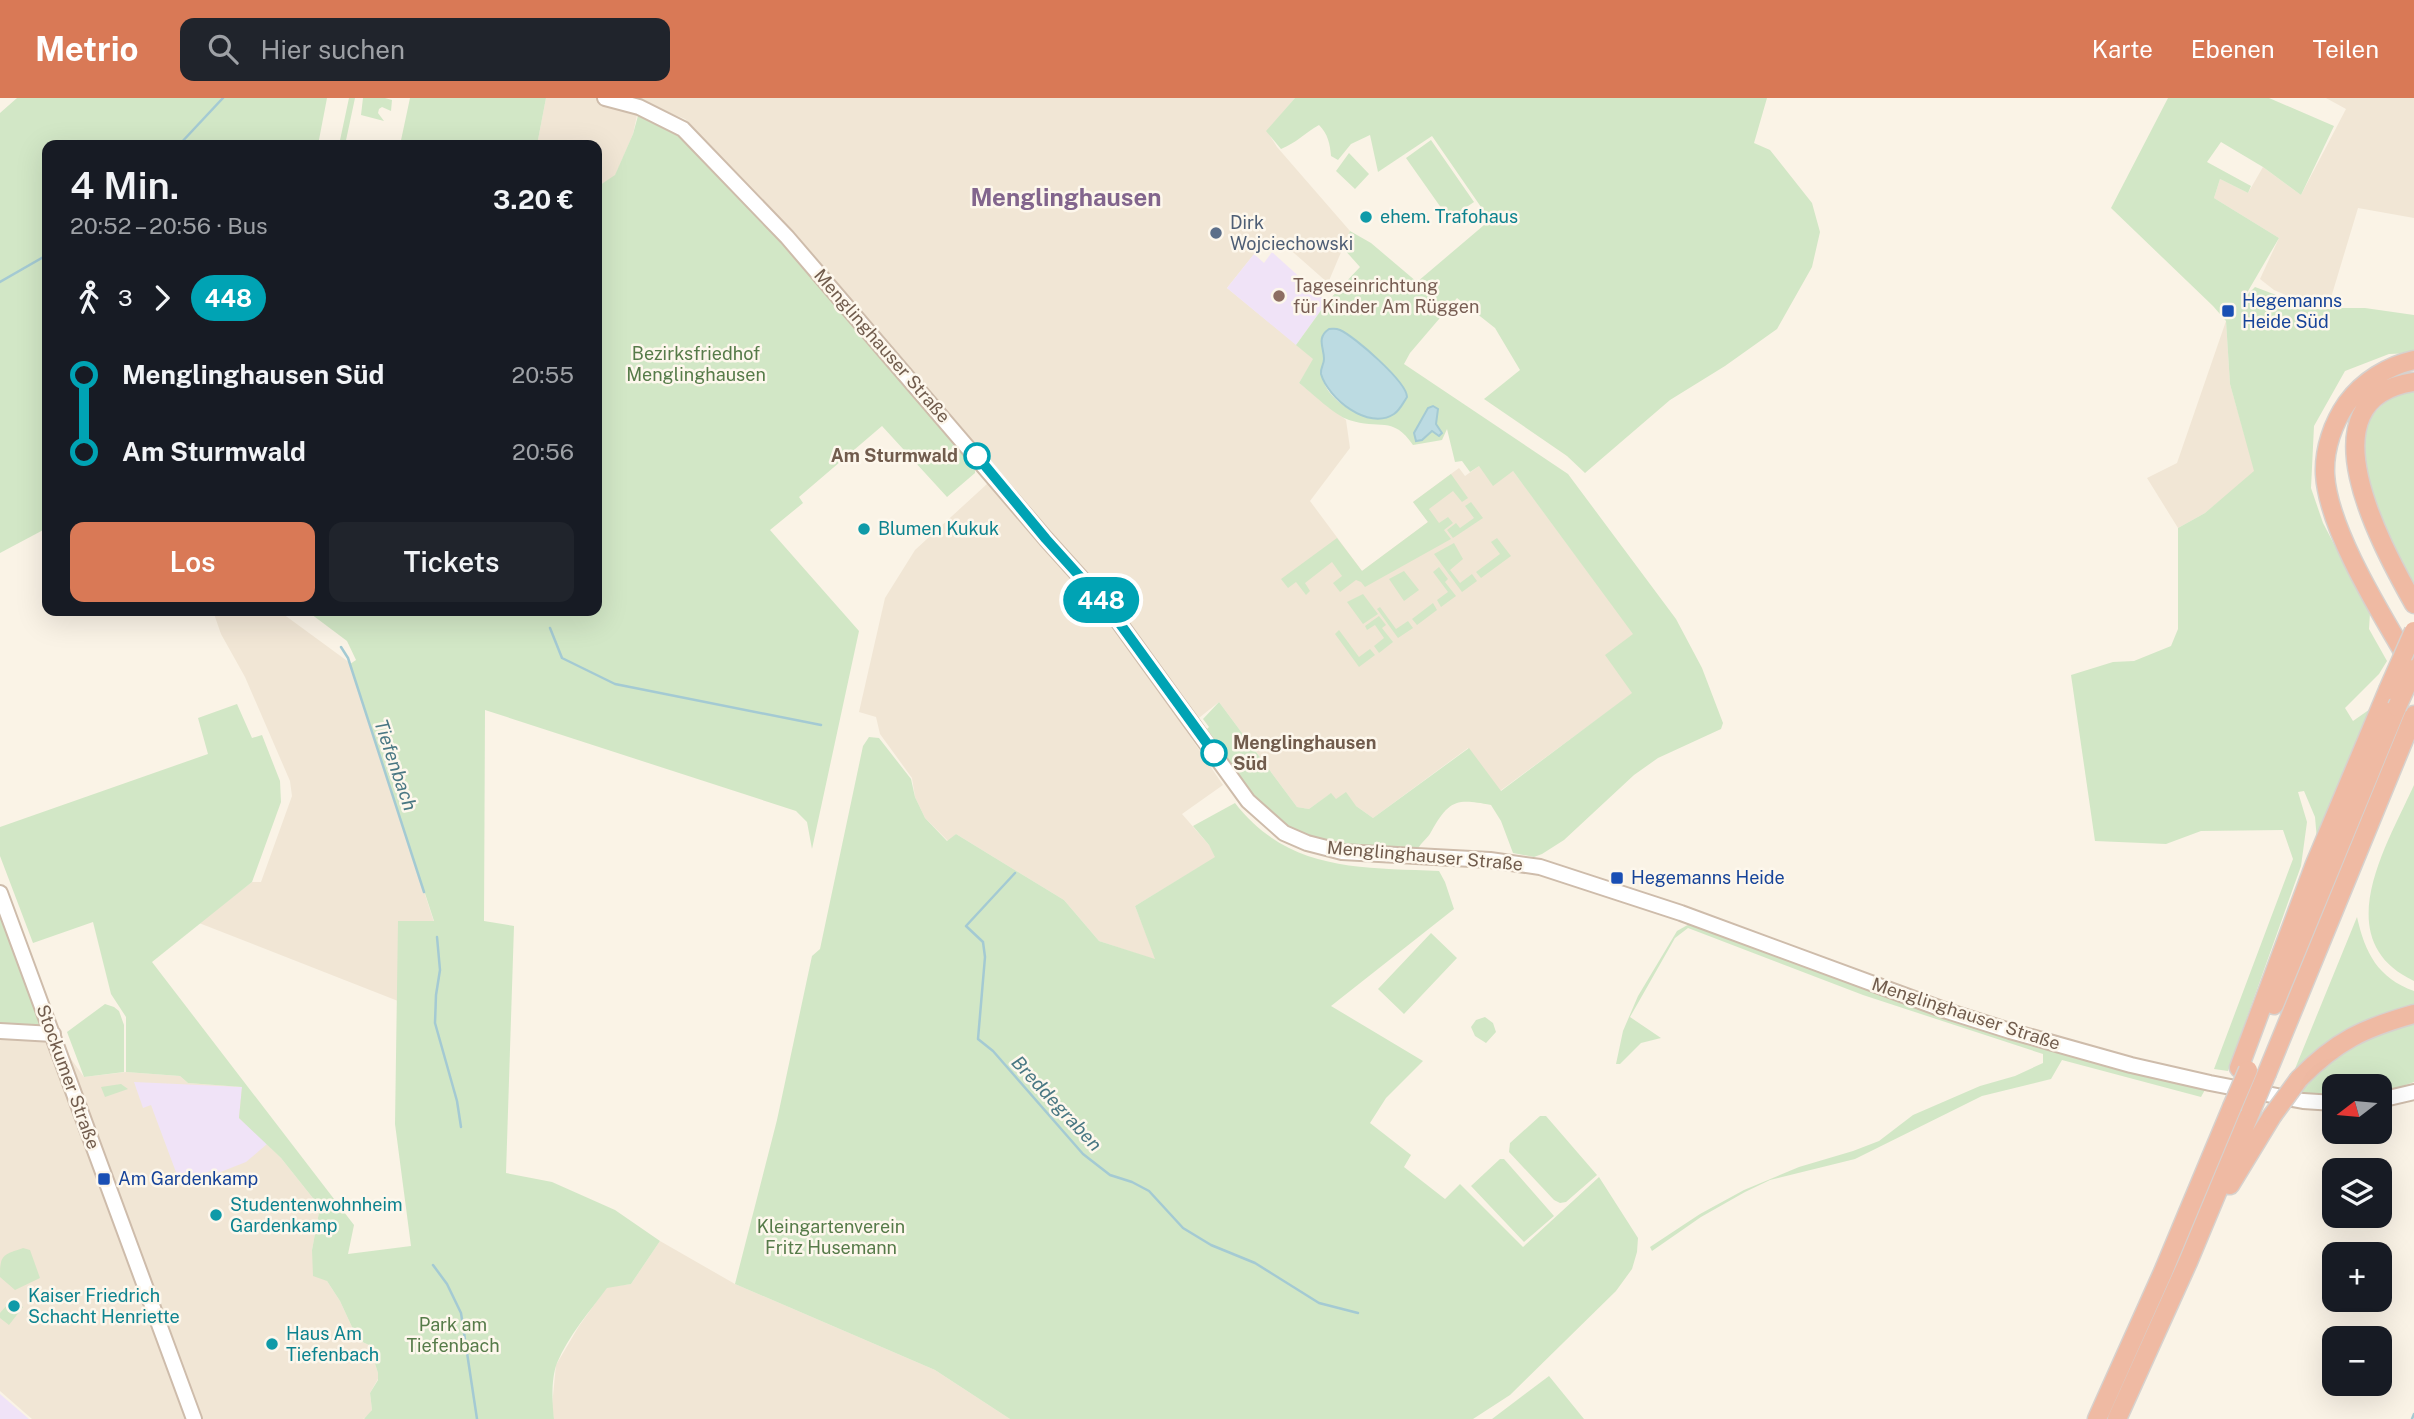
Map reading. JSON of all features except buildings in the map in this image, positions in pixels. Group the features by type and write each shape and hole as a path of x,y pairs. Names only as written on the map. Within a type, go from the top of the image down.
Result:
{"highway":[{"path":"2244,1069 2414,670 2378,607 2342,534 2330,501 2325,464 2333,430 2353,395 2385,370 2414,360"},
{"path":"2414,382 2386,391 2366,408 2358,427 2355,450 2358,475 2371,517 2414,604"},
{"path":"2098,1419 2230,1111 2306,886 2414,631"},
{"path":"2117,1419 2188,1262 2411,721"},
{"path":"2188,1262 2235,1177 2299,1079 2321,1056 2338,1044 2364,1031 2414,1014"}],"street":[{"name":"Menglinghauser Straße","path":"605,98 639,107 683,129 787,237 1110,610 1248,801 1284,833 1307,843 1342,852 1490,860 1540,867 1668,909 1947,1011 2010,1031 2131,1065 2210,1083 2322,1103"},
{"name":"Stockumer Straße","path":"0,893 194,1419"},
{"path":"0,1031 52,1034"},
{"path":"2392,1097 2414,1092"}],"shaded area":[{"path":"546,98 1295,98 1267,131 1277,147 1350,231 1328,283 1277,238 1263,243 1227,288 1314,359 1299,383 1346,420 1350,448 1310,501 1362,571 1428,522 1413,502 1459,468 1465,476 1479,466 1513,471 1634,634 1633,693 1500,791 1468,748 1373,818 1356,806 1336,800 1330,794 1309,809 1297,807 1219,702 1185,729 1223,785 1182,814 1216,857 1135,906 1156,960 1099,941 1064,900 956,834 948,841 925,818 915,797 912,778 880,734 876,717 859,712 885,598 915,550 999,473 796,234 685,119 640,101 633,134 615,176 602,184 602,140 538,140"},
{"path":"2326,98 2414,98 2414,218 2358,208 2330,301 2311,306 2274,290 2260,279 2279,238 2214,198 2220,179 2248,193 2263,167 2301,195 2346,109"},
{"name":"Tageseinrichtung für Kinder Am Rüggen","path":"1272,252 1327,302 1296,345 1227,288 1254,254 1264,263"},
{"path":"2226,321 2230,384 2255,472 2205,513 2178,528 2147,478 2177,463"},
{"path":"215,616 286,616 350,663 434,922 398,922 398,1001 199,923 252,882 261,882 292,796 290,781 245,677 221,634"},
{"path":"0,1031 53,1034 84,1077 126,1072 180,1076 188,1083 242,1087 267,1144 320,1207 312,1250 358,1340 369,1345 378,1373 378,1379 370,1393 372,1410 367,1417 32,1419 0,1391"},
{"path":"134,1082 242,1087 239,1118 267,1144 246,1162 218,1173 216,1169 180,1183 151,1105 143,1108"},
{"path":"660,1241 735,1284 935,1370 1010,1419 554,1419 552,1406 556,1365 579,1326 607,1287 631,1284"},
{"path":"0,1394 29,1419 0,1419"}],"green space":[{"path":"17,98 327,98 319,140 42,140 42,531 0,553 0,113"},
{"path":"349,98 355,98 346,140 340,140"},
{"path":"363,98 392,100 391,111 382,107 379,109 378,113 384,121 361,115"},
{"path":"410,98 546,98 538,140 401,140"},
{"path":"1295,98 1767,98 1754,143 1770,150 1812,203 1820,232 1812,267 1777,329 1670,400 1585,473 1567,456 1484,399 1520,370 1495,328 1457,298 1410,353 1404,364 1568,474 1676,619 1702,668 1723,723 1721,729 1658,758 1634,775 1564,840 1542,854 1534,857 1513,853 1501,821 1491,805 1469,802 1455,804 1443,813 1418,849 1350,845 1308,835 1288,826 1253,796 1203,719 1219,702 1297,807 1309,809 1331,793 1336,799 1346,792 1356,806 1373,818 1469,748 1501,791 1632,693 1605,655 1633,634 1513,471 1493,486 1479,466 1470,472 1462,461 1455,462 1447,429 1442,440 1413,445 1399,430 1392,427 1360,423 1343,417 1299,383 1313,359 1296,345 1327,302 1360,267 1343,248 1350,231 1371,243 1417,282 1490,220 1432,136 1378,172 1370,135 1351,144 1338,160 1331,156 1328,139 1319,125 1281,149 1266,131","holes":["1332,328 1341,331 1376,357 1397,379 1407,397 1398,411 1379,417 1358,413 1339,402 1326,387 1322,377 1324,333"]},
{"path":"2168,98 2269,98 2334,126 2301,195 2263,167 2221,142 2207,162 2251,186 2248,193 2220,179 2214,198 2279,238 2244,298 2255,287 2311,308 2365,308 2414,315 2414,353 2389,354 2345,371 2314,426 2311,488 2323,523 2370,613 2369,629 2387,661 2379,674 2345,708 2353,721 2373,707 2347,763 2317,840 2315,817 2304,791 2298,792 2307,822 2301,866 2228,1071 2214,1069 2293,859 2283,830 2201,831 2166,844 2095,841 2071,675 2113,662 2134,661 2171,646 2178,629 2178,528 2205,513 2254,471 2230,384 2226,321 2111,208"},
{"path":"639,112 679,134 781,239 975,467 975,473 947,497 882,426 799,497 803,503 770,530 859,631 812,849 807,822 796,811 485,710 484,921 514,926 506,1173 552,1182 615,1210 660,1241 631,1284 607,1288 567,1343 554,1376 554,1419 364,1419 372,1410 370,1393 378,1380 378,1373 369,1345 358,1340 340,1301 327,1281 313,1276 312,1250 320,1207 281,1158 239,1118 242,1087 188,1083 180,1076 126,1072 126,1017 111,994 93,922 33,943 0,856 0,827 208,754 198,718 237,704 252,738 262,735 280,781 281,802 252,882 152,962 354,1225 348,1254 411,1246 395,1124 398,921 434,921 350,664 356,660 347,641 314,616 602,616 602,184 615,175 633,134"},
{"path":"1431,140 1474,202 1449,219 1406,158"},
{"path":"1349,153 1369,174 1355,189 1336,171"},
{"path":"2414,389 2414,588 2375,507 2366,477 2363,449 2368,424 2384,403"},
{"path":"1451,474 1468,498 1462,502 1453,491 1429,509 1439,523 1448,517 1453,523 1444,530 1451,539 1365,587 1356,580 1340,592 1333,583 1342,576 1332,562 1305,583 1310,591 1306,595 1296,582 1288,588 1281,579 1337,538 1362,571 1428,522 1413,502"},
{"path":"1471,502 1483,518 1453,538 1447,530 1456,523 1460,528 1474,518 1465,506"},
{"path":"1497,538 1511,556 1481,578 1476,572 1500,554 1491,542"},
{"path":"1454,543 1463,559 1450,570 1460,583 1472,574 1477,581 1462,592 1434,554"},
{"path":"1439,567 1448,579 1445,582 1456,596 1441,607 1437,600 1448,592 1433,572"},
{"path":"1404,571 1419,590 1404,601 1389,579"},
{"path":"1363,594 1378,614 1363,624 1347,602"},
{"path":"1433,603 1437,610 1417,625 1412,619"},
{"path":"1380,607 1396,629 1408,621 1413,628 1398,638 1377,609"},
{"path":"1379,616 1386,625 1382,628 1393,642 1379,653 1374,646 1384,638 1375,625 1367,630 1365,626"},
{"path":"1339,630 1359,657 1370,649 1375,655 1359,667 1335,634"},
{"name":"Kleingartenverein Fritz Husemann","path":"869,737 879,738 911,779 915,797 925,818 947,841 956,834 1064,900 1099,941 1155,959 1135,906 1215,857 1193,826 1235,803 1256,826 1302,854 1354,866 1439,871 1454,909 1331,1006 1423,1061 1386,1098 1370,1123 1411,1155 1404,1167 1445,1199 1460,1184 1523,1247 1599,1177 1638,1238 1632,1269 1616,1291 1510,1395 1473,1419 1010,1419 935,1370 735,1284 777,1120 812,956 820,949 863,746"},
{"path":"2414,785 2414,981 2388,963 2374,942 2369,917 2371,890 2379,863"},
{"path":"0,916 53,1034 0,1031"},
{"path":"2357,917 2364,942 2375,963 2391,979 2414,991 2414,1008 2290,1081"},
{"path":"1691,923 2206,1088 2201,1097 2062,1060 2051,1079 1982,1096 1855,1159 1770,1180 1701,1217 1652,1251 1650,1247 1700,1214 1744,1190 1799,1167 1879,1141 1913,1115 2043,1063 2043,1054 1863,995 1688,928 1675,938 1630,1017 1661,1038 1641,1043 1620,1064 1616,1064 1623,1031 1638,996 1677,931"},
{"path":"1431,933 1457,958 1404,1014 1378,989"},
{"path":"105,1004 119,1011 124,1025 124,1072 84,1077 67,1032"},
{"path":"1485,1017 1493,1023 1496,1032 1486,1043 1475,1036 1471,1027 1476,1020"},
{"path":"2414,1021 2414,1082 2392,1090 2392,1074 2322,1074 2322,1097 2297,1091 2315,1070 2367,1035"},
{"path":"121,1084 128,1089 105,1097 101,1087"},
{"path":"1540,1116 1546,1116 1597,1175 1566,1202 1554,1200 1509,1152 1510,1143"},
{"path":"1500,1159 1504,1159 1554,1216 1524,1242 1471,1186"},
{"path":"23,1248 30,1250 40,1278 15,1290 0,1277 1,1264 4,1256"},
{"path":"12,1299 23,1307 9,1325 0,1318 0,1313"},
{"path":"1549,1376 1584,1419 1492,1419"}],"water":[{"path":"1329,329 1340,330 1356,341 1379,360 1405,390 1407,397 1394,414 1384,418 1361,415 1340,402 1332,393 1321,374 1324,359 1322,339"},
{"path":"1433,406 1438,409 1436,424 1442,433 1439,436 1432,431 1422,440 1416,441 1414,433 1428,408"}],"waterway":[{"path":"184,140 223,98"},
{"path":"0,282 42,258"},
{"name":"Breddegraben","path":"550,628 562,658 615,684 821,725"},
{"name":"Tiefenbach","path":"341,647 348,658 424,892"},
{"name":"Breddegraben","path":"1015,873 966,926 983,942 985,957 978,1039 993,1051 1083,1154 1110,1175 1149,1191 1183,1228 1211,1245 1255,1263 1319,1303 1358,1313"},
{"name":"Tiefenbach","path":"437,937 440,970 435,1023 457,1101 461,1127"},
{"name":"Tiefenbach","path":"433,1265 447,1284 461,1313 477,1419"},
{"path":"2412,1419 2414,1414"}],"bus line":[{"name":"448","path":"977,456 1110,610 1214,753"}],"place":[{"name":"ehem. Trafohaus","path":"1366,217"},
{"name":"Dirk Wojciechowski","path":"1216,233"},
{"name":"Tageseinrichtung für Kinder Am Rüggen","path":"1279,296"},
{"name":"Hegemanns Heide Süd","path":"2228,311"},
{"name":"Am Sturmwald","path":"977,456"},
{"name":"Blumen Kukuk","path":"864,529"},
{"name":"Menglinghausen Süd","path":"1214,753"},
{"name":"Hegemanns Heide","path":"1617,878"},
{"name":"Am Gardenkamp","path":"104,1179"},
{"name":"Studentenwohnheim Gardenkamp","path":"216,1215"},
{"name":"Kaiser Friedrich Schacht Henriette","path":"14,1306"},
{"name":"Haus Am Tiefenbach","path":"272,1344"}],"district":[{"name":"Menglinghausen","path":"1066,198"}],"park label":[{"name":"Bezirksfriedhof Menglinghausen","path":"696,364"},
{"name":"Park am Tiefenbach","path":"453,1335"}]}
